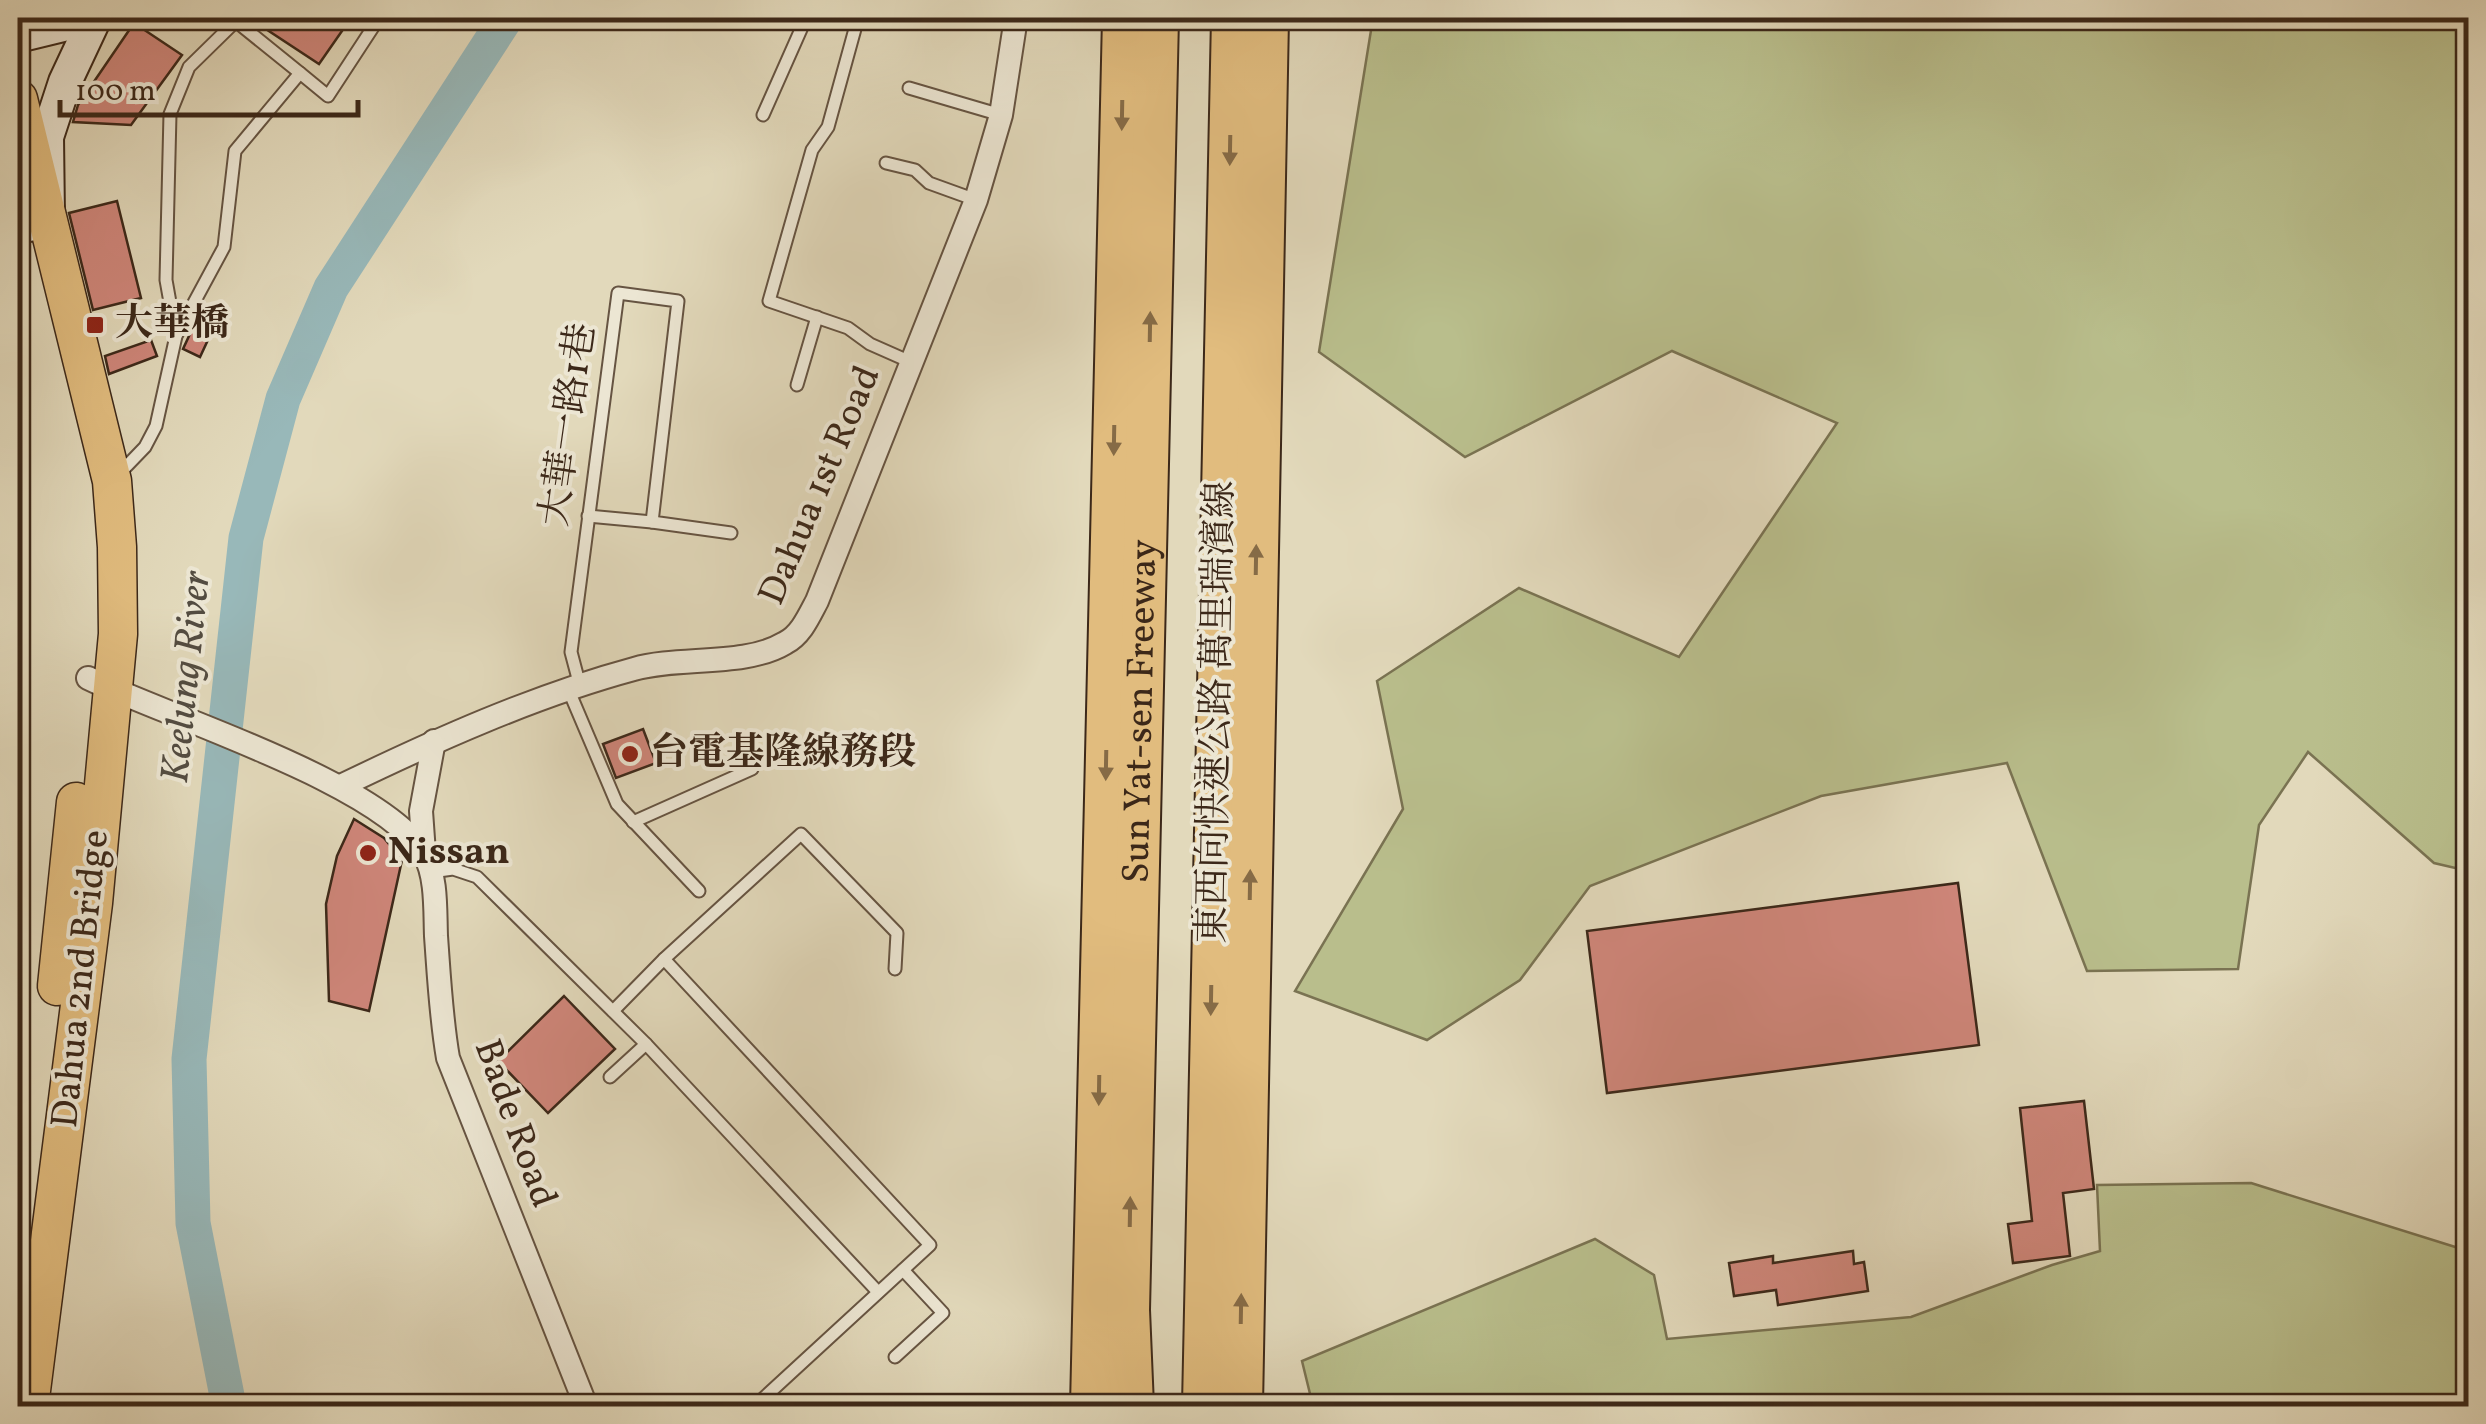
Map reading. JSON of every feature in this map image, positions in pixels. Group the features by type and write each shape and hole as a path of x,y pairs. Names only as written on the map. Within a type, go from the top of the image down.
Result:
{"highway":[{"name":"Sun Yat-sen Freeway","path":"1092,1406 1124,18"},
{"name":"Sun Yat-sen Freeway","path":"1132,1406 1128,1310 1158,18"},
{"name":"東西向快速公路 萬里瑞濱線","path":"1233,18 1227,1097 1241,1406"},
{"name":"東西向快速公路 萬里瑞濱線","path":"1204,1406 1227,1097 1267,18"},
{"path":"1128,1310 1143,1406"},
{"path":"1080,1406 1092,1360"}],"main road":[{"path":"18,98 31,218 89,477 100,684"},
{"path":"18,178 112,482 118,547 118,616 100,684 18,1296"},
{"name":"Dahua 2nd Bridge","path":"30,1396 88,942 100,684"}],"street":[{"path":"18,36 93,18"},
{"path":"31,218 47,137 65,82 93,18"},
{"name":"Dahua 1st Road","path":"340,786 434,741 574,688 653,664 740,656 787,643 805,624 976,200 1001,116 1016,21"},
{"path":"100,684 340,786 381,813 427,863"},
{"name":"Bade Road","path":"434,741 421,812 448,1058 586,1406"}],"lane":[{"path":"176,336 166,280 170,114 189,67 236,19 328,96 379,18"},
{"path":"763,115 806,18"},
{"path":"858,18 828,128 812,150 770,300 848,328 870,344 912,362"},
{"path":"960,18 1016,21"},
{"path":"112,482 145,447 156,426 176,336 224,247 235,151 300,73"},
{"path":"909,88 1001,116"},
{"path":"886,162 915,170 928,183 976,200"},
{"name":"大華一路1巷","path":"652,522 678,301 618,293 571,652 574,688 617,804 699,891"},
{"path":"796,385 817,317"},
{"path":"588,516 731,533"},
{"path":"633,822 752,768"},
{"path":"614,1011 664,959 801,834 897,933 895,969"},
{"path":"427,863 477,877 646,1044 878,1292"},
{"path":"664,959 930,1244 754,1406"},
{"path":"610,1077 646,1044"},
{"path":"896,1357 943,1312 903,1270"}],"green space":[{"path":"1373,18 2468,18 2468,871 2434,863 2308,752 2259,825 2238,969 2087,971 2007,763 1821,796 1590,886 1520,980 1427,1040 1295,991 1403,809 1377,681 1519,588 1679,657 1837,423 1672,351 1465,457 1319,352"},
{"path":"2251,1183 2468,1251 2468,1406 1313,1406 1302,1361 1595,1239 1654,1275 1667,1339 1911,1317 2100,1251 2097,1185"}],"building":[{"path":"249,18 351,18 319,64"},
{"path":"134,23 182,55 131,125 73,122 78,105"},
{"path":"117,201 141,298 93,310 69,213"},
{"path":"203,306 220,314 200,357 183,349"},
{"path":"151,340 157,356 109,374 105,356"},
{"name":"台電基隆線務段","path":"643,729 656,763 616,778 603,744"},
{"path":"354,819 384,838 402,860 369,1011 329,1001 326,904 337,856"},
{"path":"1958,883 1979,1045 1607,1093 1587,931"},
{"path":"564,996 615,1049 548,1113 498,1061"},
{"path":"2084,1101 2094,1189 2063,1193 2070,1256 2013,1263 2008,1224 2032,1221 2020,1108"},
{"path":"1853,1251 1854,1264 1864,1262 1868,1291 1778,1305 1776,1290 1734,1296 1729,1263 1773,1256 1773,1263"}],"waterway":[{"name":"Keelung River","path":"229,1406 193,1223 189,1059 246,538 283,399 331,288 506,18"}],"place":[{"name":"大華橋","path":"95,325"},
{"name":"台電基隆線務段","path":"630,754"},
{"name":"Nissan","path":"368,853"}]}
